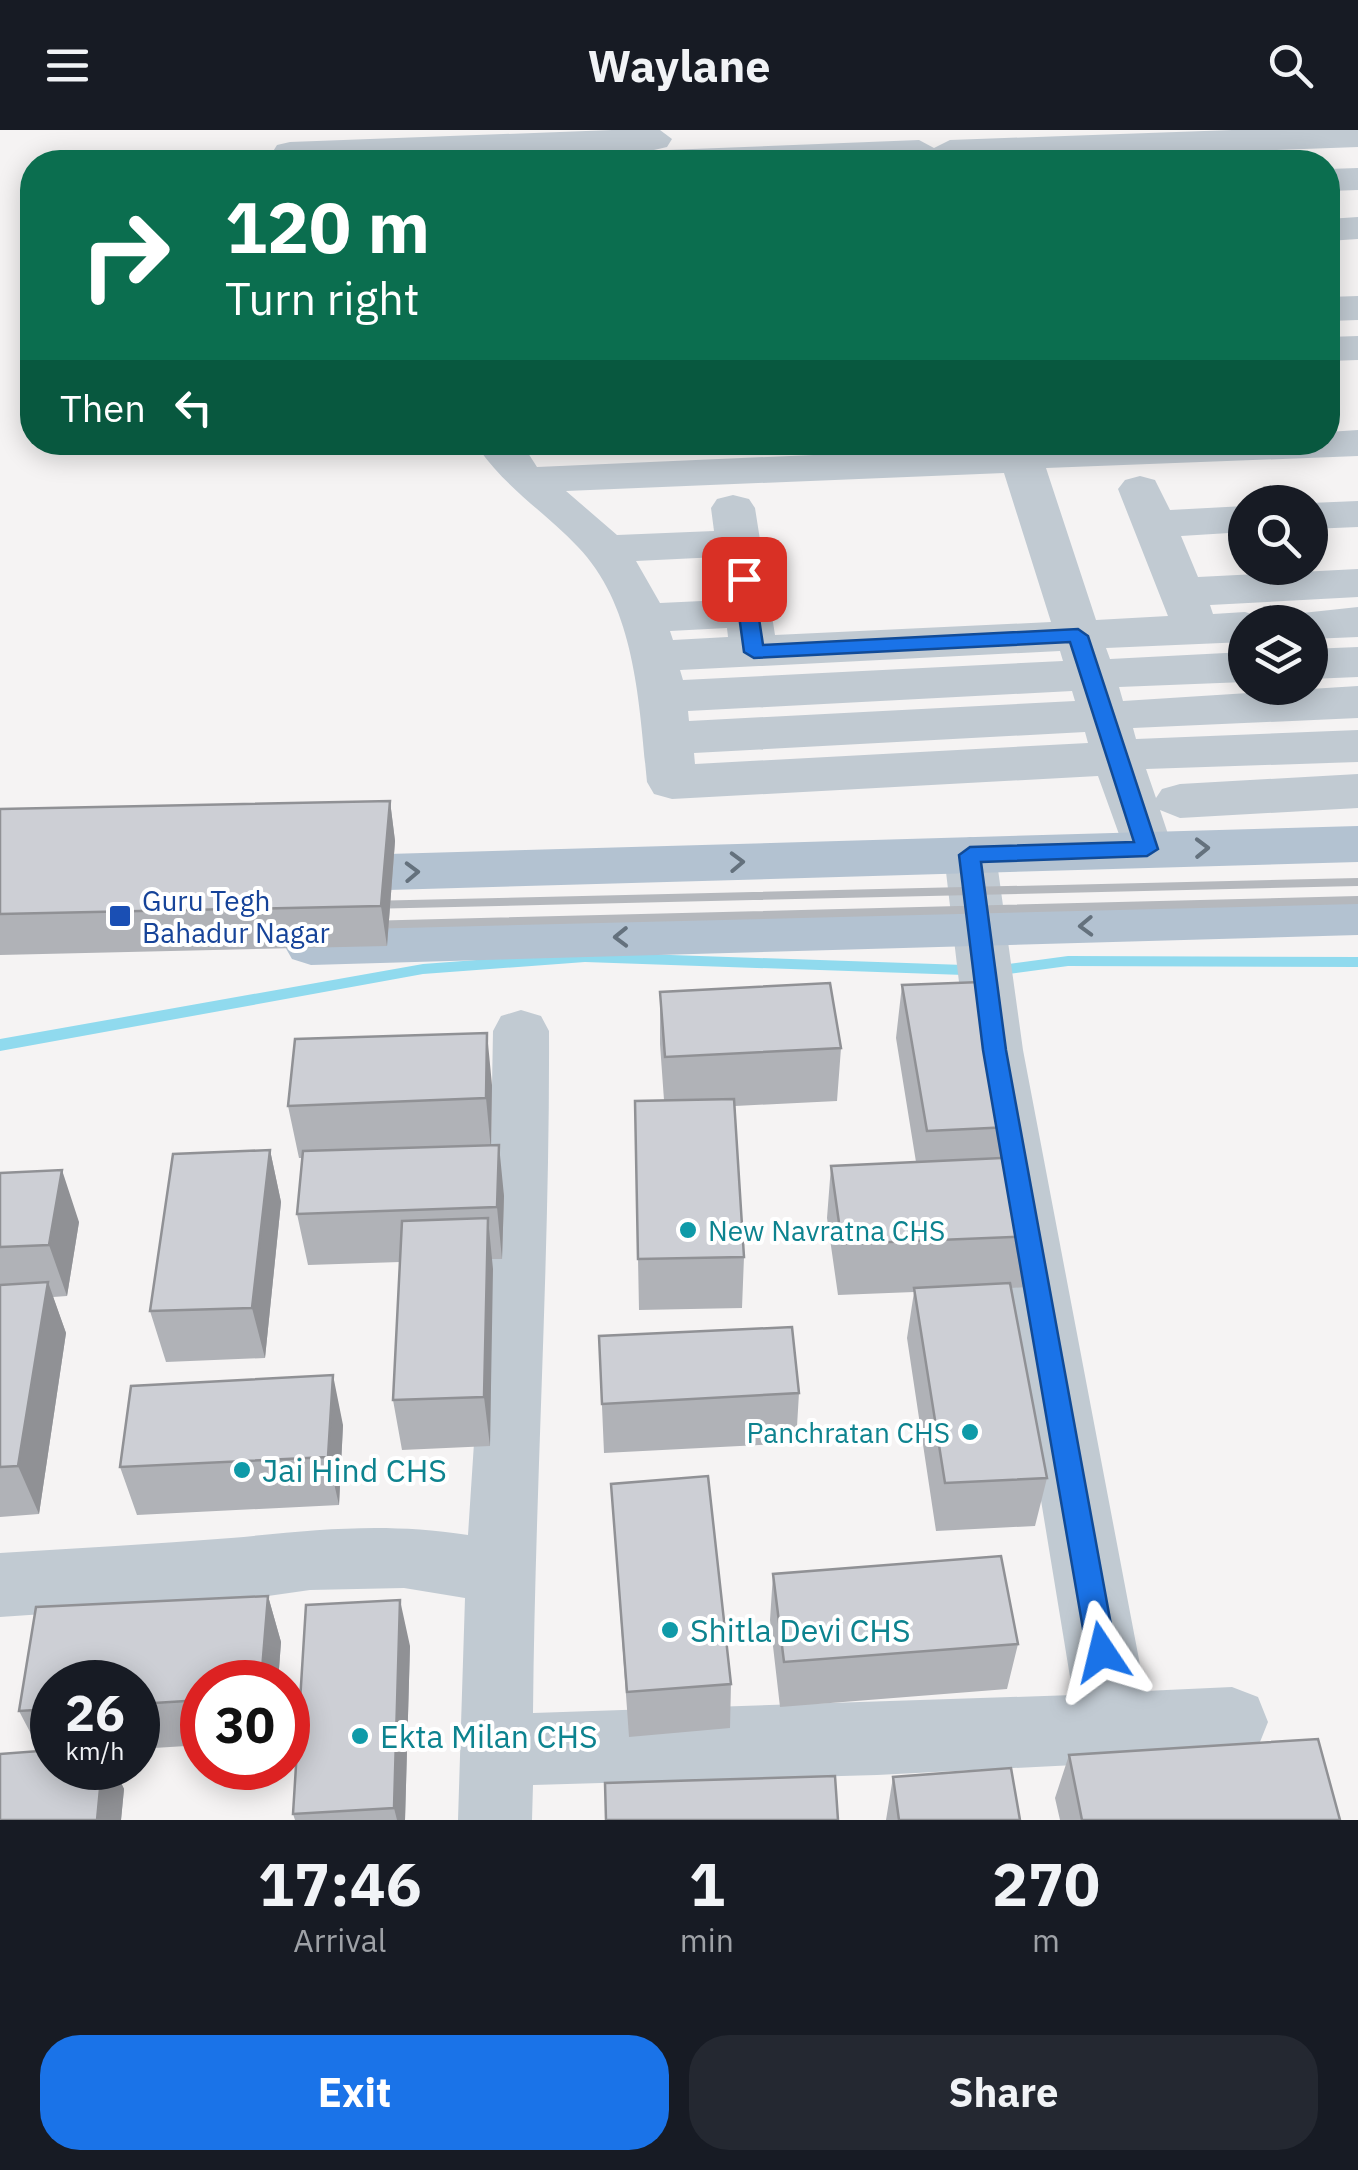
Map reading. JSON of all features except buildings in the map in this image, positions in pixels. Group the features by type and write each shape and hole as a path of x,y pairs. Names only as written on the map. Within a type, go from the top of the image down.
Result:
{"main road":[{"path":"276,876 1358,844"},
{"path":"256,946 984,958 1358,916"}],"street":[{"path":"295,144 327,130"},
{"path":"1268,150 1358,136"},
{"path":"295,144 651,148"},
{"path":"926,149 1108,146 1231,150"},
{"path":"1112,695 1169,559 1255,479 1324,455"},
{"path":"509,457 819,471 1040,469 1358,480"},
{"path":"509,457 570,516 647,661"},
{"path":"1040,469 1233,605"},
{"path":"1040,469 1112,695 1147,849"},
{"path":"647,661 744,579 819,471"},
{"path":"1328,515 1358,514"},
{"path":"570,516 744,579 869,708"},
{"path":"1328,631 1358,550"},
{"path":"1169,559 1228,557"},
{"path":"1169,559 1228,612"},
{"path":"647,661 744,579"},
{"path":"1328,641 1358,583"},
{"path":"647,661 869,708 1112,695 1228,677"},
{"path":"647,661 869,708 1112,695 1228,671"},
{"path":"1328,663 1358,662"},
{"path":"1328,675 1358,702"},
{"path":"1328,687 1358,746"},
{"path":"1180,801 1275,705"},
{"path":"970,855 994,1050 1115,1726"},
{"path":"495,1820 500,1572 520,1198 521,1031"},
{"path":"0,1585 232,1569 310,1559 404,1557 500,1572"},
{"path":"496,1750 878,1740 1232,1722"}],"waterway":[{"path":"0,1045 423,969 585,957 993,971 1068,961 1358,962"}],"railway":[{"path":"365,905 1358,882"},
{"path":"363,925 1358,900"}],"place":[{"name":"Guru Tegh Bahadur Nagar","path":"120,916"},
{"name":"New Navratna CHS","path":"688,1230"},
{"name":"Panchratan CHS","path":"970,1432"},
{"name":"Jai Hind CHS","path":"242,1470"},
{"name":"Shitla Devi CHS","path":"670,1630"},
{"name":"Ekta Milan CHS","path":"360,1736"}],"route":[{"path":"744,579 754,652 1078,636 1147,849 970,855 994,1050 1102,1652"}]}
